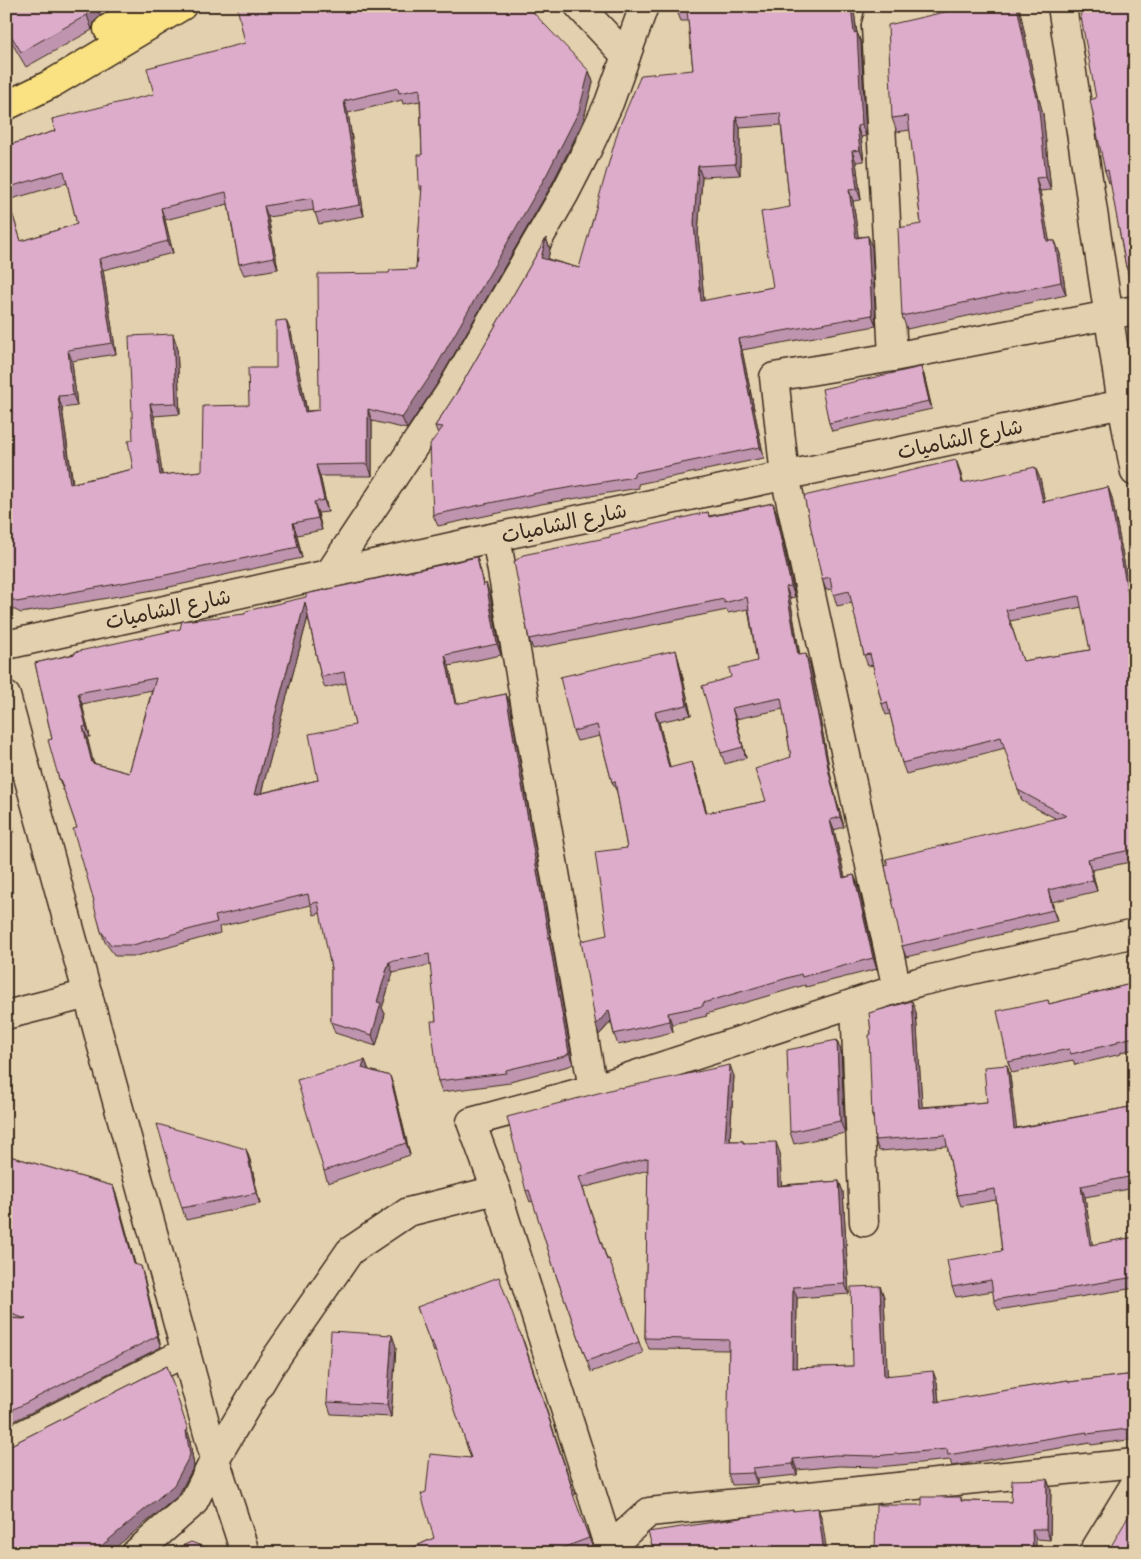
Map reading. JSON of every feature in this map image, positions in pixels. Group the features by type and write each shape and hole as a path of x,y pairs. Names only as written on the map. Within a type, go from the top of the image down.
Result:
{"main road":[{"path":"6,86 40,71 145,6"},
{"path":"6,106 51,84 182,6"}],"street":[{"path":"579,6 626,56"},
{"path":"329,574 450,392 546,227 588,148 609,103 644,6"},
{"path":"893,357 878,16 963,6"},
{"path":"1062,6 1108,315 1135,472"},
{"path":"896,989 785,476 774,377 893,357 1135,310"},
{"name":"شارع الشاميات","path":"6,645 1122,404"},
{"path":"496,538 593,1088"},
{"path":"6,696 215,1459 243,1546 243,1553"},
{"path":"1135,933 918,982 593,1088 471,1122 496,1190 609,1551 649,1512 1135,1463"},
{"path":"6,1016 88,994"},
{"path":"855,1003 864,1222"},
{"path":"136,1553 193,1503 215,1459 269,1368 350,1251 408,1212 496,1190"},
{"path":"6,1443 186,1352"},
{"path":"1093,1553 1135,1484"}],"building":[{"path":"6,6 89,6 87,15 21,52 6,27"},
{"path":"237,6 527,6 589,71 579,111 547,174 433,372 402,418 368,409 368,464 316,465 324,500 314,502 318,518 293,523 298,547 161,576 17,602 6,595 6,195 21,241 77,224 64,171 6,188 6,146 55,131 52,119 154,94 147,68 245,43","holes":["398,88 399,93 420,89 422,155 418,155 419,186 422,186 416,269 390,270 389,273 318,274 319,410 305,412 286,320 276,321 276,368 248,368 249,405 203,406 202,471 160,475 150,404 176,403 173,334 129,336 133,440 128,441 133,469 70,484 58,396 73,395 68,350 112,343 99,259 168,241 161,208 226,192 239,264 274,257 264,206 312,198 314,213 360,205 344,101"]},
{"path":"675,6 851,6 854,33 857,32 862,125 857,126 860,150 852,151 857,189 849,190 856,238 868,236 872,315 738,339 760,447 634,473 634,477 537,493 433,515 430,444 443,427 435,426 459,389 546,238 541,258 579,268 619,127 641,75 693,70 687,10 676,10","holes":["780,113 790,207 761,212 773,287 701,301 694,223 698,166 735,164 736,117"]},
{"path":"965,6 1017,6 1038,101 1046,177 1036,178 1047,241 1055,241 1061,282 902,316 898,228 921,224 908,116 892,118 888,25"},
{"path":"1079,6 1135,6 1135,265 1126,267 1108,170 1105,171 1090,100 1096,98"},
{"path":"921,367 929,401 829,423 822,389"},
{"path":"956,460 962,483 1035,467 1043,502 1108,487 1135,632 1135,849 1088,859 1093,880 1048,890 1053,910 902,946 885,866 888,865 886,859 1066,816 1018,790 1001,737 902,763 887,702 882,704 870,654 864,655 849,591 833,595 830,577 822,579 804,496","holes":["1079,596 1090,650 1023,661 1006,610"]},
{"path":"773,503 791,586 786,587 798,655 806,654 829,773 840,817 830,820 843,878 854,875 873,958 802,977 801,974 703,1003 703,1006 668,1013 669,1021 614,1034 609,1010 596,1025 581,941 607,935 595,852 627,848 615,781 612,782 597,725 573,731 560,677 676,650 687,705 655,712 669,768 692,762 706,813 766,801 755,769 791,757 781,698 732,708 743,747 721,753 702,686 731,677 729,668 757,661 747,597 724,603 724,599 529,639 514,562 523,555 610,537 610,535 708,512 709,517"},
{"path":"477,557 483,586 486,583 497,644 445,655 455,704 506,694 569,1053 565,1056 506,1070 506,1073 438,1081 431,1021 436,1021 429,954 389,962 377,1002 381,1003 372,1035 331,1022 331,968 318,902 310,904 308,894 215,916 217,922 133,945 111,945 101,931 73,829 77,828 59,779 48,740 52,739 35,663 75,654 75,652 180,629 182,621 245,614 246,611 306,597 306,594","holes":["305,602 321,677 344,672 355,725 309,734 318,780 254,795","156,678 129,773 92,763 83,727 86,726 78,693"]},
{"path":"6,807 10,820 6,821"},
{"path":"1135,983 1135,1037 1071,1054 1069,1049 1008,1062 997,1011 1048,1000 1049,1004"},
{"path":"912,1001 919,1108 987,1102 984,1067 1007,1065 1014,1129 1135,1106 1135,1178 1134,1176 1081,1186 1090,1245 1135,1237 1135,1277 994,1300 991,1280 952,1287 947,1260 1002,1251 995,1189 957,1195 945,1135 875,1140 872,1116 869,1013"},
{"path":"837,1040 840,1121 790,1132 787,1050"},
{"path":"365,1060 362,1068 390,1076 406,1143 324,1171 297,1080"},
{"path":"730,1065 725,1141 743,1141 743,1143 776,1142 778,1186 839,1181 845,1284 793,1287 792,1368 853,1366 851,1287 880,1286 884,1376 933,1371 936,1402 1068,1380 1069,1382 1135,1374 1135,1428 1087,1434 1087,1432 948,1455 947,1449 875,1456 835,1455 793,1459 793,1464 753,1468 753,1473 728,1474 729,1340 645,1338 648,1158 579,1177 607,1260 609,1259 639,1342 587,1361 557,1278 529,1190 526,1191 507,1117 621,1087"},
{"path":"157,1124 246,1149 256,1193 182,1208"},
{"path":"6,1155 113,1186 134,1264 141,1266 157,1336 6,1413 6,1318 26,1319 6,1312"},
{"path":"499,1277 520,1332 570,1486 589,1538 549,1553 401,1553 434,1538 421,1494 426,1492 430,1454 471,1458 432,1341 430,1342 417,1307"},
{"path":"331,1331 392,1335 387,1405 327,1402"},
{"path":"167,1366 188,1430 186,1431 190,1455 174,1485 93,1553 6,1553 6,1447"},
{"path":"1047,1479 1046,1529 1032,1529 1033,1553 875,1553 876,1505 922,1505 922,1497 961,1497 961,1501 1011,1502 1012,1480"},
{"path":"1135,1505 1135,1553 1107,1553"},
{"path":"818,1508 824,1553 654,1553 648,1532 793,1510"},
{"path":"191,1542 220,1553 166,1553"}]}
